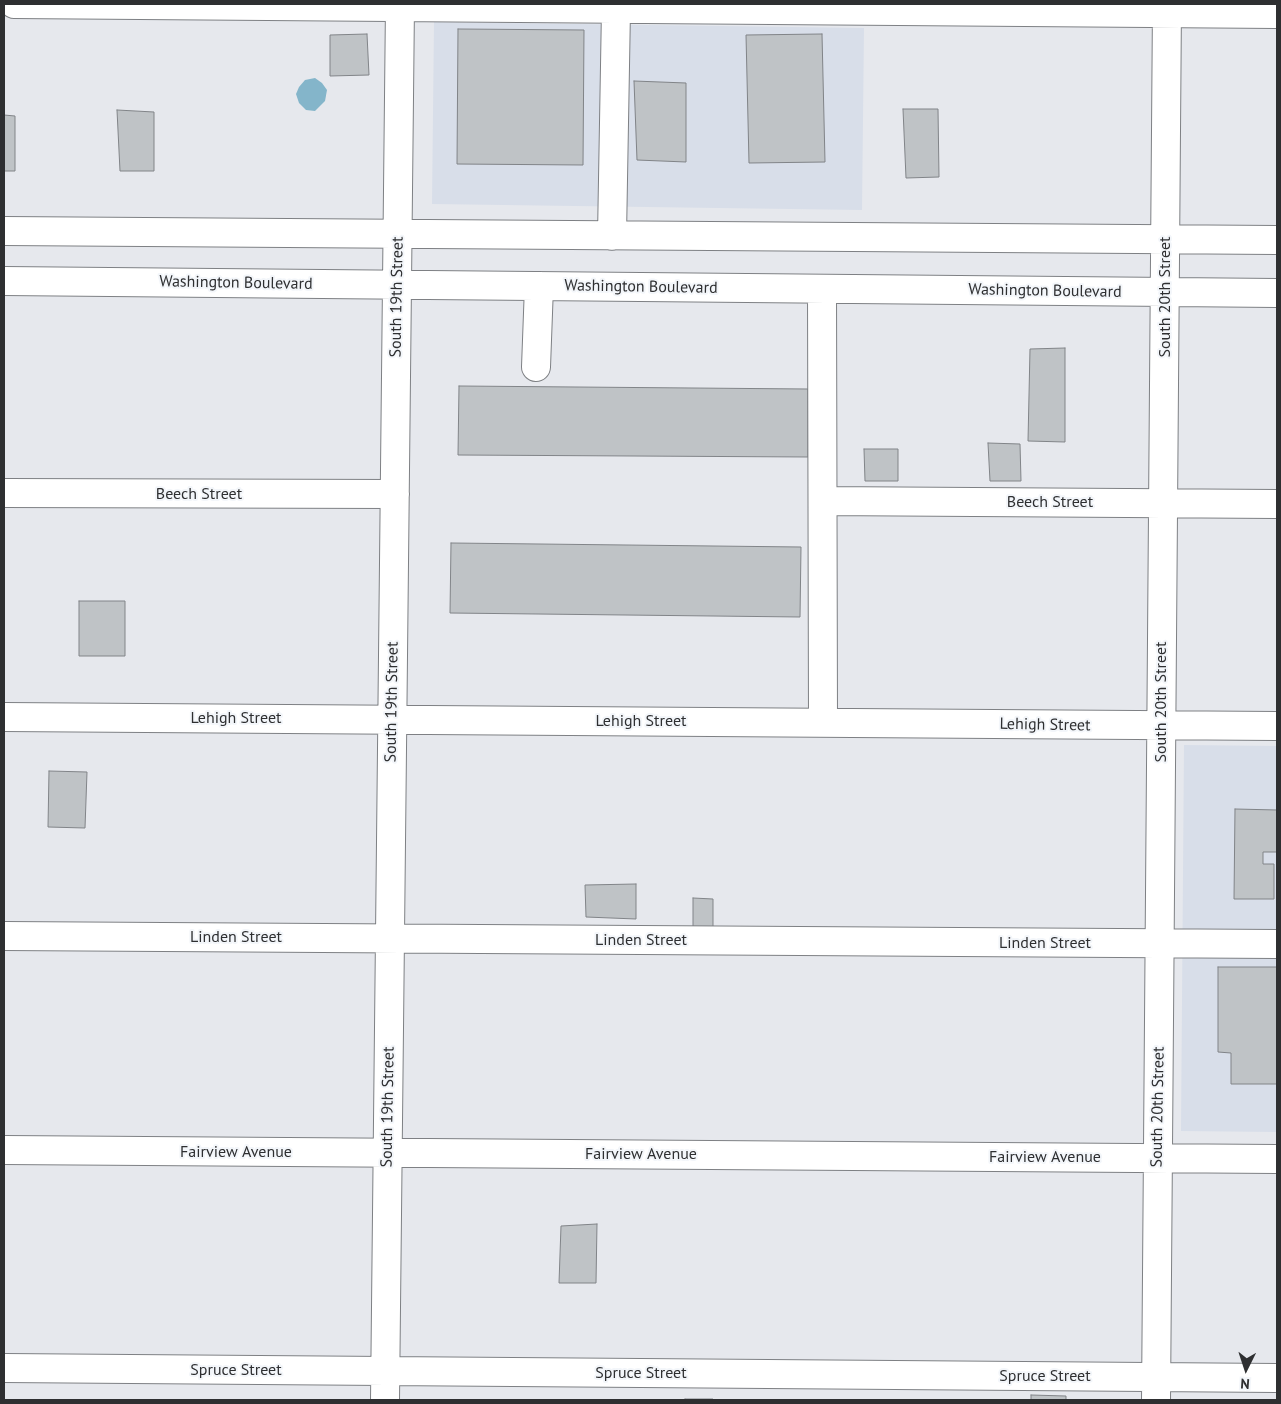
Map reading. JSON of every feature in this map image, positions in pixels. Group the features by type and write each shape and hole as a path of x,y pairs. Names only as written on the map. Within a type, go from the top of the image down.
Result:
{"street":[{"path":"14,4 400,5 616,8 1167,8 1277,14"},
{"name":"South 19th Street","path":"385,1400 400,5"},
{"path":"612,236 616,8"},
{"name":"South 20th Street","path":"1156,1389 1167,8"},
{"path":"4,231 1277,240"},
{"name":"Washington Boulevard","path":"4,281 1277,293"},
{"path":"536,367 539,286"},
{"path":"822,289 823,723"},
{"name":"Beech Street","path":"4,494 395,494"},
{"name":"Beech Street","path":"823,501 1277,504"},
{"name":"Lehigh Street","path":"4,717 1277,726"},
{"name":"Linden Street","path":"4,936 1277,944"},
{"name":"Fairview Avenue","path":"4,1150 1277,1159"},
{"name":"Spruce Street","path":"4,1368 385,1371 1156,1389 1277,1378"}],"shaded area":[{"path":"434,22 864,28 862,210 432,204"},
{"path":"1184,745 1277,746 1277,1132 1181,1131"}],"water":[{"path":"315,78 327,90 325,101 315,111 306,110 299,103 296,94 305,80"}],"building":[{"path":"458,29 584,30 583,165 457,164"},
{"path":"367,34 369,75 330,76 330,35"},
{"path":"822,34 825,162 749,163 746,35"},
{"path":"634,81 686,83 686,162 637,160"},
{"path":"903,109 938,109 939,177 906,178"},
{"path":"117,110 154,112 154,171 120,171"},
{"path":"4,115 15,116 15,171 4,171"},
{"path":"1065,348 1065,442 1028,441 1030,349"},
{"path":"459,386 808,389 808,457 458,455"},
{"path":"988,443 1020,444 1021,481 990,481"},
{"path":"864,449 898,449 898,481 865,481"},
{"path":"451,543 801,547 800,617 450,613"},
{"path":"79,601 125,601 125,656 79,656"},
{"path":"49,771 87,772 85,828 48,827"},
{"path":"1235,809 1277,810 1277,852 1263,852 1263,864 1274,864 1274,899 1234,899"},
{"path":"636,884 636,919 586,917 585,885"},
{"path":"693,898 713,899 713,927 693,927"},
{"path":"1218,967 1277,967 1277,1084 1231,1084 1231,1053 1218,1052"},
{"path":"597,1224 596,1283 559,1283 561,1226"},
{"path":"1031,1395 1066,1396 1066,1400 1031,1400"},
{"path":"713,1399 713,1400 685,1400"}]}
